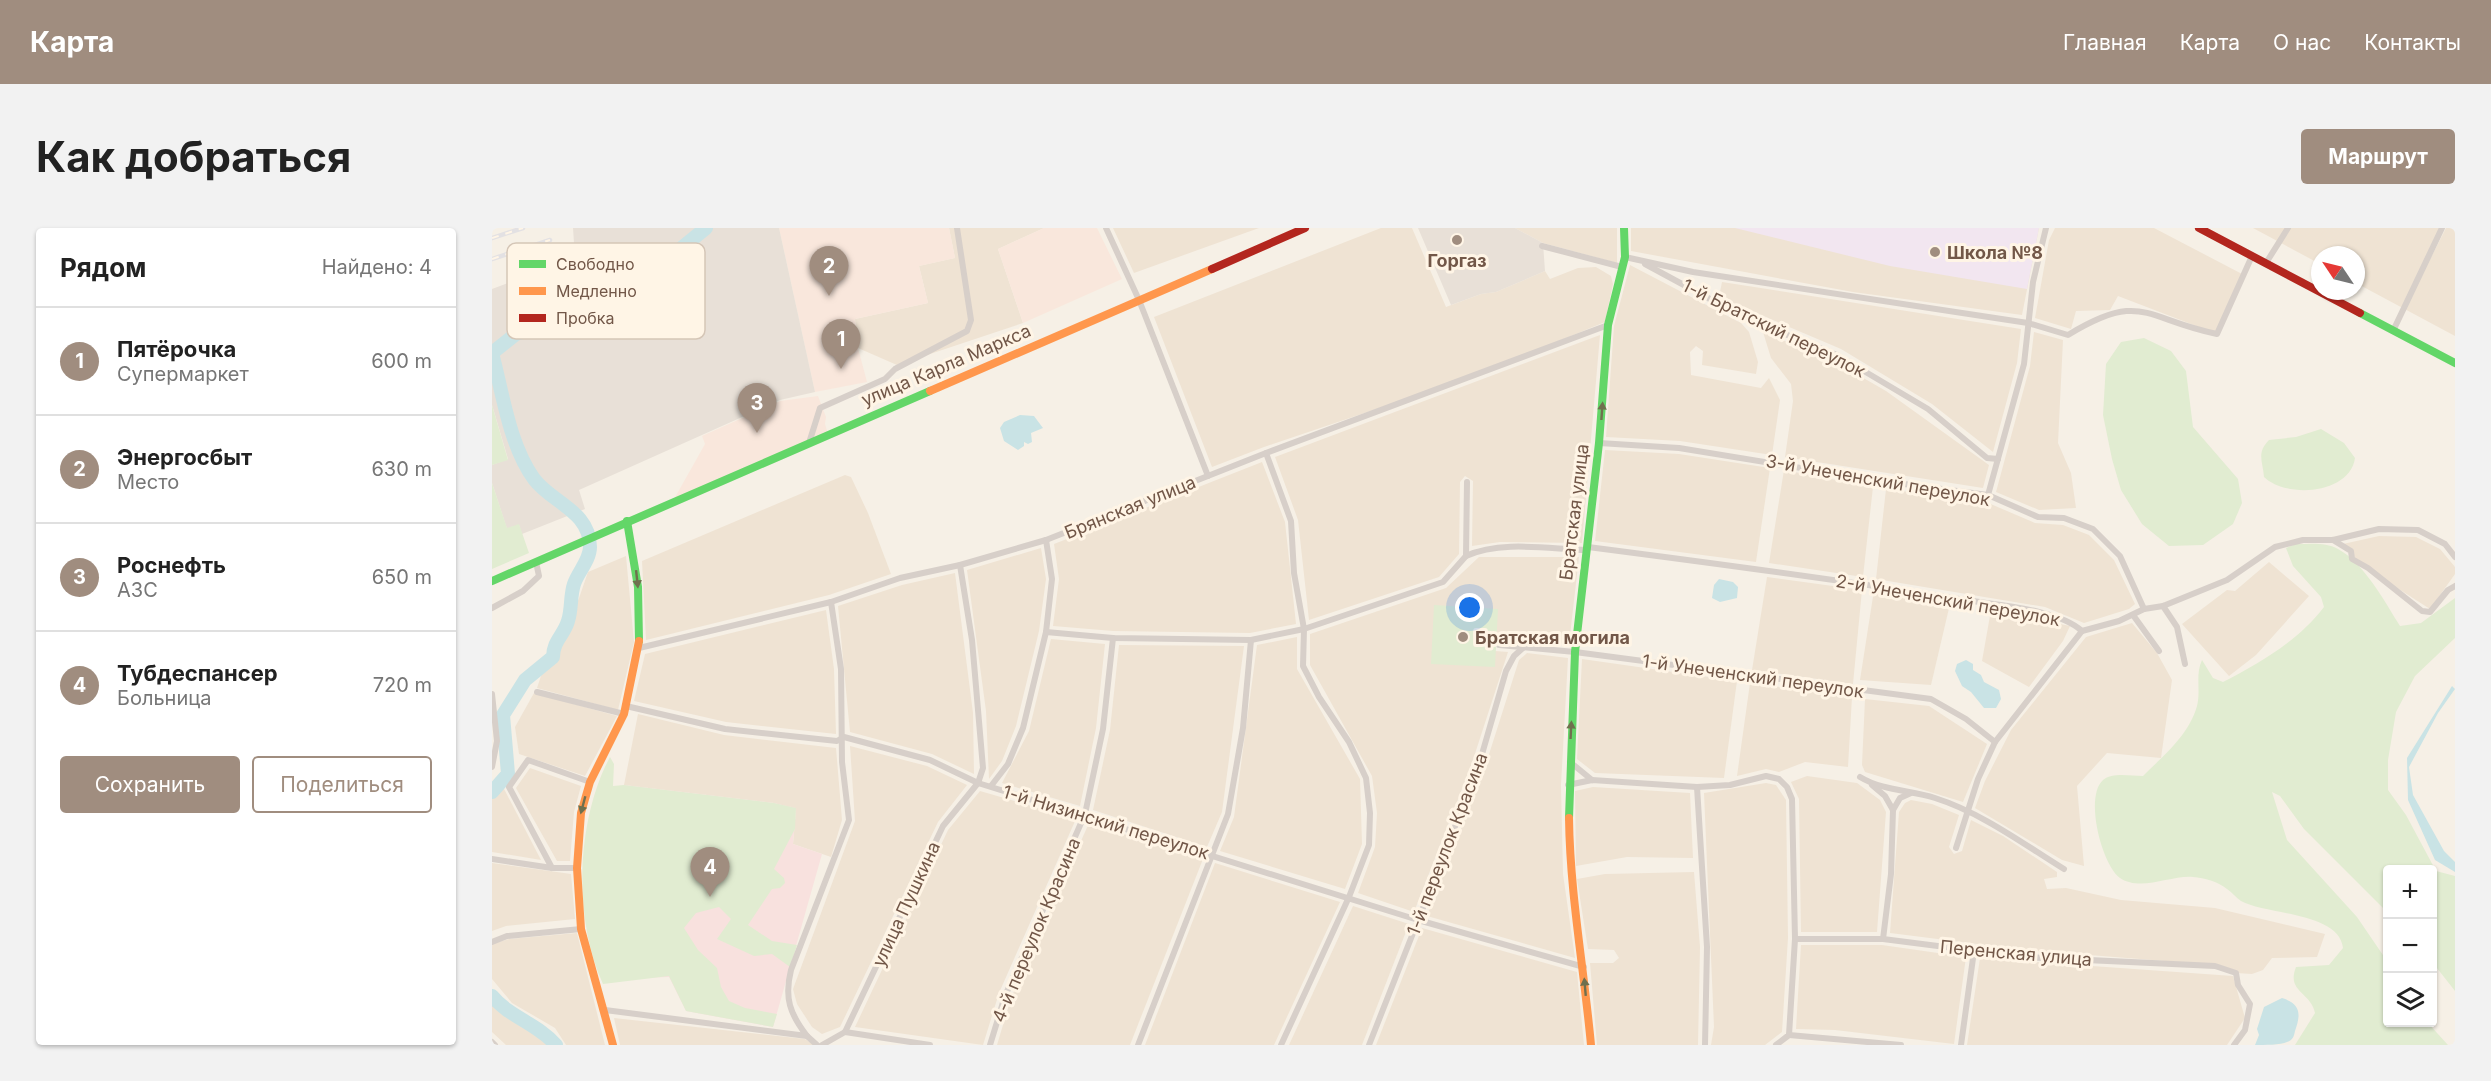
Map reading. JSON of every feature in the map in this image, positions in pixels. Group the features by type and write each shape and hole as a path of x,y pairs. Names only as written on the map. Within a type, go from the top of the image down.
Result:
{"main road":[{"name":"улица Карла Маркса","path":"536,562 1305,228"},
{"name":"Братская улица","path":"1591,1045 1584,967 1570,874 1568,785 1575,652 1599,443 1608,325 1625,257 1624,228"},
{"path":"2199,228 2455,363"},
{"path":"613,1045 605,1010 580,929 577,868 580,813 590,782 625,710 639,648 638,587 627,521"},
{"path":"492,581 536,562"}],"street":[{"path":"809,443 820,408 885,379 895,369 967,331 971,320 957,228"},
{"path":"1106,228 1138,300 1208,476"},
{"path":"1988,495 2024,364 2033,282 2046,228"},
{"path":"2266,263 2288,228"},
{"path":"2393,331 2442,228"},
{"path":"1542,246 1622,267"},
{"name":"1-й Братский переулок","path":"1625,257 1693,272 1829,295 2028,323 2068,336 2097,318 2131,310 2152,312 2217,334 2252,256"},
{"name":"1-й Братский переулок","path":"1637,259 1745,318 1837,355 1928,409 1987,458 1998,459"},
{"name":"Брянская улица","path":"639,648 831,602 900,578 960,565 1046,540 1266,453 1608,325"},
{"name":"3-й Унеченский переулок","path":"1599,443 1679,448 1881,481 1988,495 2037,517 2064,519 2093,529 2120,556 2144,609"},
{"path":"1266,453 1291,521 1294,573 1304,629 1303,666 1318,697 1349,742 1366,778 1371,813 1369,845 1349,897 1281,1045"},
{"path":"1046,632 1113,638 1251,640 1304,629 1443,582 1466,556 1467,482"},
{"name":"2-й Унеченский переулок","path":"1466,556 1477,551 1500,548 1587,548 1869,584 2043,614 2074,623 2082,631 2133,615 2144,609 2163,606 2228,580 2275,547 2303,540 2332,540 2379,530 2418,530 2445,544 2455,557"},
{"path":"991,786 1008,764 1023,728 1046,632 1052,579 1046,540"},
{"path":"2332,540 2351,551 2352,559 2368,568 2422,611 2430,612 2448,590 2455,586"},
{"path":"492,608 523,591 539,576 536,562"},
{"path":"960,565 980,712 983,768 978,783"},
{"path":"817,1045 795,1020 786,989 791,970 849,820 842,762 844,737 841,669 831,602"},
{"path":"2163,606 2177,627 2185,664"},
{"path":"2133,615 2158,651"},
{"path":"1956,848 1967,811 1995,742 2082,631"},
{"name":"4-й переулок Красина","path":"990,1045 1005,996 1085,814 1103,729 1113,638"},
{"path":"1138,1045 1165,981 1228,814 1243,728 1251,640"},
{"name":"1-й Унеченский переулок","path":"1499,645 1575,652 1931,699 1966,719 1995,742"},
{"name":"1-й переулок Красина","path":"1369,1045 1478,768 1506,670 1514,656 1525,646"},
{"name":"1-й Низинский переулок","path":"537,692 724,729 837,741 844,737 930,760 978,783 1085,814 1418,920 1584,967"},
{"path":"492,694 497,741 492,766"},
{"path":"552,868 509,787 528,760 590,782"},
{"path":"1570,762 1592,780"},
{"path":"1568,785 1592,780 1697,787 1730,785 1766,776 1779,779 1787,787 1792,799 1795,939 1789,1035"},
{"path":"1860,777 1886,796 1893,810 1891,874 1883,939"},
{"name":"улица Пушкина","path":"845,1032 943,826 978,783"},
{"path":"1872,784 1934,797 1967,811 2006,830 2064,869"},
{"path":"1697,787 1707,947 1705,1045"},
{"path":"1893,810 1900,798 1911,793"},
{"path":"492,858 552,868 577,868"},
{"path":"492,942 507,936 580,929"},
{"name":"Перенская улица","path":"1795,939 1883,939 2024,957 2215,966 2236,973 2238,985 2250,1004 2245,1030 2234,1045"},
{"path":"1961,1045 1974,951"},
{"path":"605,1010 807,1036"},
{"path":"822,1045 845,1032 930,1045"},
{"path":"1776,1045 1789,1035 1901,1045"}],"shaded area":[{"path":"573,228 779,228 815,392 780,400 579,490 585,509 522,534 519,525 507,529 492,483 492,465 508,459 492,405 492,289 507,283 507,339 705,339 705,243 574,243"},
{"path":"779,228 949,228 955,258 919,266 928,303 855,319 858,348 867,382 815,392"},
{"path":"949,228 1044,228 998,249 1023,323 897,365 858,348 855,319 928,303 919,266 955,258"},
{"path":"1044,228 1097,228 1122,279 1023,323 998,249"},
{"path":"1113,228 1259,228 1134,273"},
{"path":"1381,228 1412,228 1446,307 1481,294 1496,292 1545,271 1550,279 1578,268 1596,267 1611,276 1613,284 1605,322 1471,377 1264,447 1212,467 1154,317"},
{"path":"1418,228 1515,228 1543,243 1545,271 1496,292 1481,294 1451,305"},
{"path":"1515,228 1617,228 1617,263 1543,243"},
{"path":"1631,228 2039,228 2022,315 1853,292 1631,251"},
{"name":"Школа №8","path":"1735,228 2039,228 2027,289 1890,266"},
{"path":"2055,228 2154,228 2244,275 2217,334 2118,296 2110,310 2076,311 2071,329 2035,318 2049,240"},
{"path":"2253,228 2442,228 2414,291 2446,228 2455,228 2455,336 2365,288 2365,246 2311,246 2311,259"},
{"path":"1630,265 1741,323 1749,332 1758,362 1756,374 1702,365 1703,351 1696,346 1690,352 1691,375 1761,388 1769,378 1780,400 1772,455 1680,441 1606,437 1614,326"},
{"path":"1722,282 2021,329 2017,363 1993,452 1932,404 1841,349 1719,297"},
{"path":"1763,332 1834,361 1886,391 1989,465 1983,488 1785,457 1793,401 1791,384 1771,358"},
{"path":"2034,332 2063,340 2058,443 2071,473 2076,508 2039,510 1996,492 2030,366"},
{"path":"1600,335 1582,543 1500,542 1472,546 1473,481 1465,476 1460,482 1459,554 1439,577 1309,620 1298,520 1275,457"},
{"path":"818,396 826,417 825,424 828,434 673,501 705,444 702,436 780,401"},
{"path":"1605,450 1679,454 1770,468 1756,562 1595,541"},
{"path":"1262,462 1285,522 1296,624 1250,633 1113,631 1053,626 1059,579 1054,544"},
{"path":"1784,470 1873,487 1863,577 1769,563"},
{"path":"845,475 851,477 868,513 891,574 829,595 646,640 642,561"},
{"path":"1886,489 1986,502 2035,523 2063,525 2089,535 2114,560 2135,604 2129,609 2084,623 2045,607 1876,579"},
{"path":"2379,536 2416,537 2440,549 2455,567 2455,574 2430,609 2352,559 2351,551 2343,544"},
{"path":"1041,548 1046,579 1039,631 1016,726 1002,761 989,779 986,711 967,570"},
{"path":"626,556 634,642 618,710 537,688 541,676 569,627 588,572"},
{"path":"1479,557 1579,557 1569,644 1500,639 1493,643 1495,651 1508,652 1471,766 1414,912 1358,893 1375,847 1377,813 1372,776 1310,665 1310,634 1446,588"},
{"path":"2269,562 2309,596 2256,655 2229,676 2182,624 2227,590 2235,591"},
{"path":"955,573 973,713 974,774 932,754 850,732 838,606 902,585"},
{"path":"1767,577 1862,590 1853,684 1752,670"},
{"path":"1874,590 1950,604 1931,685 1860,680"},
{"path":"826,610 834,669 836,734 726,722 634,701 645,654"},
{"path":"1991,610 2070,626 2063,641 2029,687 1982,661"},
{"path":"2132,623 2157,653 2172,680 2161,758 2107,753 2077,786 2084,866 2062,860 1975,808 1985,781 2011,730 2086,637"},
{"path":"1297,637 1297,669 1360,779 1362,844 1345,889 1220,851 1234,817 1257,645"},
{"path":"1051,639 1105,644 1096,728 1080,806 1002,783 1029,731"},
{"path":"1119,645 1244,646 1222,812 1207,847 1093,810 1110,730"},
{"path":"1527,653 1568,658 1561,785 1563,874 1575,958 1427,916 1484,770 1519,660"},
{"path":"1582,659 1737,681 1724,778 1595,773 1577,759"},
{"path":"1750,683 1852,697 1848,767 1805,762 1779,772 1766,769 1737,776"},
{"path":"534,693 617,716 585,776 519,754 515,727"},
{"path":"1865,699 1929,706 1987,744 1963,802 1865,772 1862,765"},
{"path":"638,714 724,735 836,748 842,820 831,857 793,844 796,809 774,803 624,785"},
{"path":"850,746 927,766 967,785 938,822 840,1027 822,1034 812,1027 797,1004 793,989 855,821"},
{"path":"530,768 581,786 574,812 570,861 557,861 516,788"},
{"path":"1807,776 1857,783 1880,800 1886,812 1877,932 1801,932 1799,799 1791,782"},
{"path":"1766,783 1776,785 1786,800 1788,938 1782,1032 1765,1045 1711,1045 1714,1027 1704,793"},
{"path":"502,785 541,860 492,852 492,798"},
{"path":"624,785 774,803 796,808 793,844 822,854 773,1027 686,1011 669,977 636,978"},
{"path":"1593,787 1690,793 1693,858 1627,857 1576,866 1575,791"},
{"path":"980,791 1076,819 999,993 983,1045 855,1027 948,830"},
{"path":"1911,800 1932,804 1959,815 1949,847 1954,854 1962,851 1971,820 2003,836 2057,872 2057,877 2044,879 2047,889 2066,888 2121,900 2215,908 2325,934 2317,957 2272,958 2263,970 2252,974 2236,973 2216,965 2025,950 1890,933 1899,812 1905,803"},
{"path":"1089,823 1203,859 1130,1045 997,1045 1011,998"},
{"path":"492,863 571,874 575,919 506,926 492,931"},
{"path":"1215,863 1340,902 1274,1045 1145,1045"},
{"path":"1694,872 1700,947 1698,1045 1597,1045 1590,963 1613,963 1619,958 1614,950 1588,949 1577,879 1605,874"},
{"path":"1353,906 1409,924 1362,1045 1289,1045"},
{"path":"1422,928 1577,972 1584,1045 1376,1045"},
{"path":"577,933 605,1045 566,1045 555,1028 512,1003 492,979 492,944 509,939"},
{"path":"1801,945 1882,945 1966,957 1954,1044 1835,1030 1796,1029"},
{"path":"1980,958 2233,976 2245,1018 2227,1045 1967,1045"},
{"path":"492,1001 504,1013 551,1045 506,1045 492,1032"},
{"path":"614,1018 805,1039 815,1045 620,1045"}],"green space":[{"path":"2144,338 2171,351 2186,371 2193,427 2238,479 2242,503 2233,524 2203,545 2169,546 2142,524 2121,490 2112,459 2103,415 2106,364 2121,342"},
{"path":"492,405 508,460 492,465"},
{"path":"2321,429 2344,443 2355,458 2351,470 2342,479 2330,486 2302,490 2274,484 2264,477 2261,453 2269,440 2296,437"},
{"path":"492,483 507,528 519,524 529,553 492,569"},
{"path":"2296,544 2328,545 2348,555 2365,573 2400,626 2421,623 2455,598 2455,638 2415,676 2396,712 2388,760 2388,790 2406,815 2433,865 2383,865 2383,908 2304,829 2280,796 2272,792 2287,840 2357,917 2383,955 2383,1027 2432,1027 2448,1045 2295,1045 2315,1013 2309,1000 2294,982 2296,967 2329,965 2343,948 2338,936 2329,927 2316,921 2252,906 2241,901 2223,886 2206,879 2184,877 2147,883 2128,882 2113,871 2102,846 2095,815 2098,789 2103,780 2111,776 2143,776 2182,736 2197,706 2202,660 2213,678 2223,682 2251,667 2290,641 2324,607 2321,597 2293,566 2286,548"},
{"path":"1434,605 1498,609 1495,667 1431,664"},
{"path":"610,757 614,764 613,786 624,785 774,803 796,808 795,829 774,869 784,878 785,883 780,888 772,889 748,925 772,941 797,945 790,967 772,954 754,956 717,939 731,919 719,907 696,913 684,928 698,950 717,968 721,987 729,1001 745,1008 777,1014 773,1027 686,1011 669,976 603,984 593,958 587,930 582,870 590,810"},
{"path":"2437,871 2455,876 2455,991 2437,968"}],"water":[{"path":"1020,415 1034,416 1043,428 1031,433 1032,442 1028,444 1024,442 1024,446 1018,450 1004,441 1000,428 1004,422"},
{"path":"1719,579 1733,582 1738,587 1737,598 1720,602 1712,598 1714,585"},
{"path":"1966,660 1973,664 1973,670 1981,675 1984,682 1999,690 2001,699 1996,708 1984,708 1971,692 1962,686 1955,671 1957,664"},
{"path":"2452,686 2455,689 2438,713 2409,767 2413,795 2444,851 2455,862 2455,872 2435,860 2408,800 2407,758"},
{"path":"2282,998 2293,1003 2298,1010 2299,1015 2293,1038 2281,1044 2255,1045 2264,1007"}],"waterway":[{"path":"688,243 706,228"},
{"path":"492,792 508,774 503,715 525,680 553,657 553,651 568,621 574,584 588,557 590,547 584,525 569,508 534,479 518,450 492,353 510,339"},
{"path":"492,996 507,1010 541,1031 556,1045"}],"railway":[{"path":"492,238 523,228"},
{"path":"541,243 550,240"},
{"path":"492,259 507,254"}],"traffic: fast":[{"path":"1569,818 1575,652 1599,443 1608,325 1625,257 1624,228"},
{"path":"2360,313 2455,363"},
{"path":"492,581 930,391"},
{"path":"627,521 638,587 639,641"}],"traffic: slow":[{"path":"930,391 1212,269"},
{"path":"613,1045 581,929 577,868 581,813 590,782 624,714 639,641"},
{"path":"1569,818 1575,903 1591,1045"}],"traffic: jam":[{"path":"1212,269 1305,228"},
{"path":"2199,228 2360,313"}],"place":[{"name":"Горгаз","path":"1457,240"},
{"name":"Школа №8","path":"1935,252"},
{"name":"Энергосбыт","path":"829,296"},
{"name":"Пятёрочка","path":"841,369"},
{"name":"Роснефть","path":"757,433"},
{"name":"Братская могила","path":"1463,637"},
{"name":"Тубдеспансер","path":"710,897"}]}
